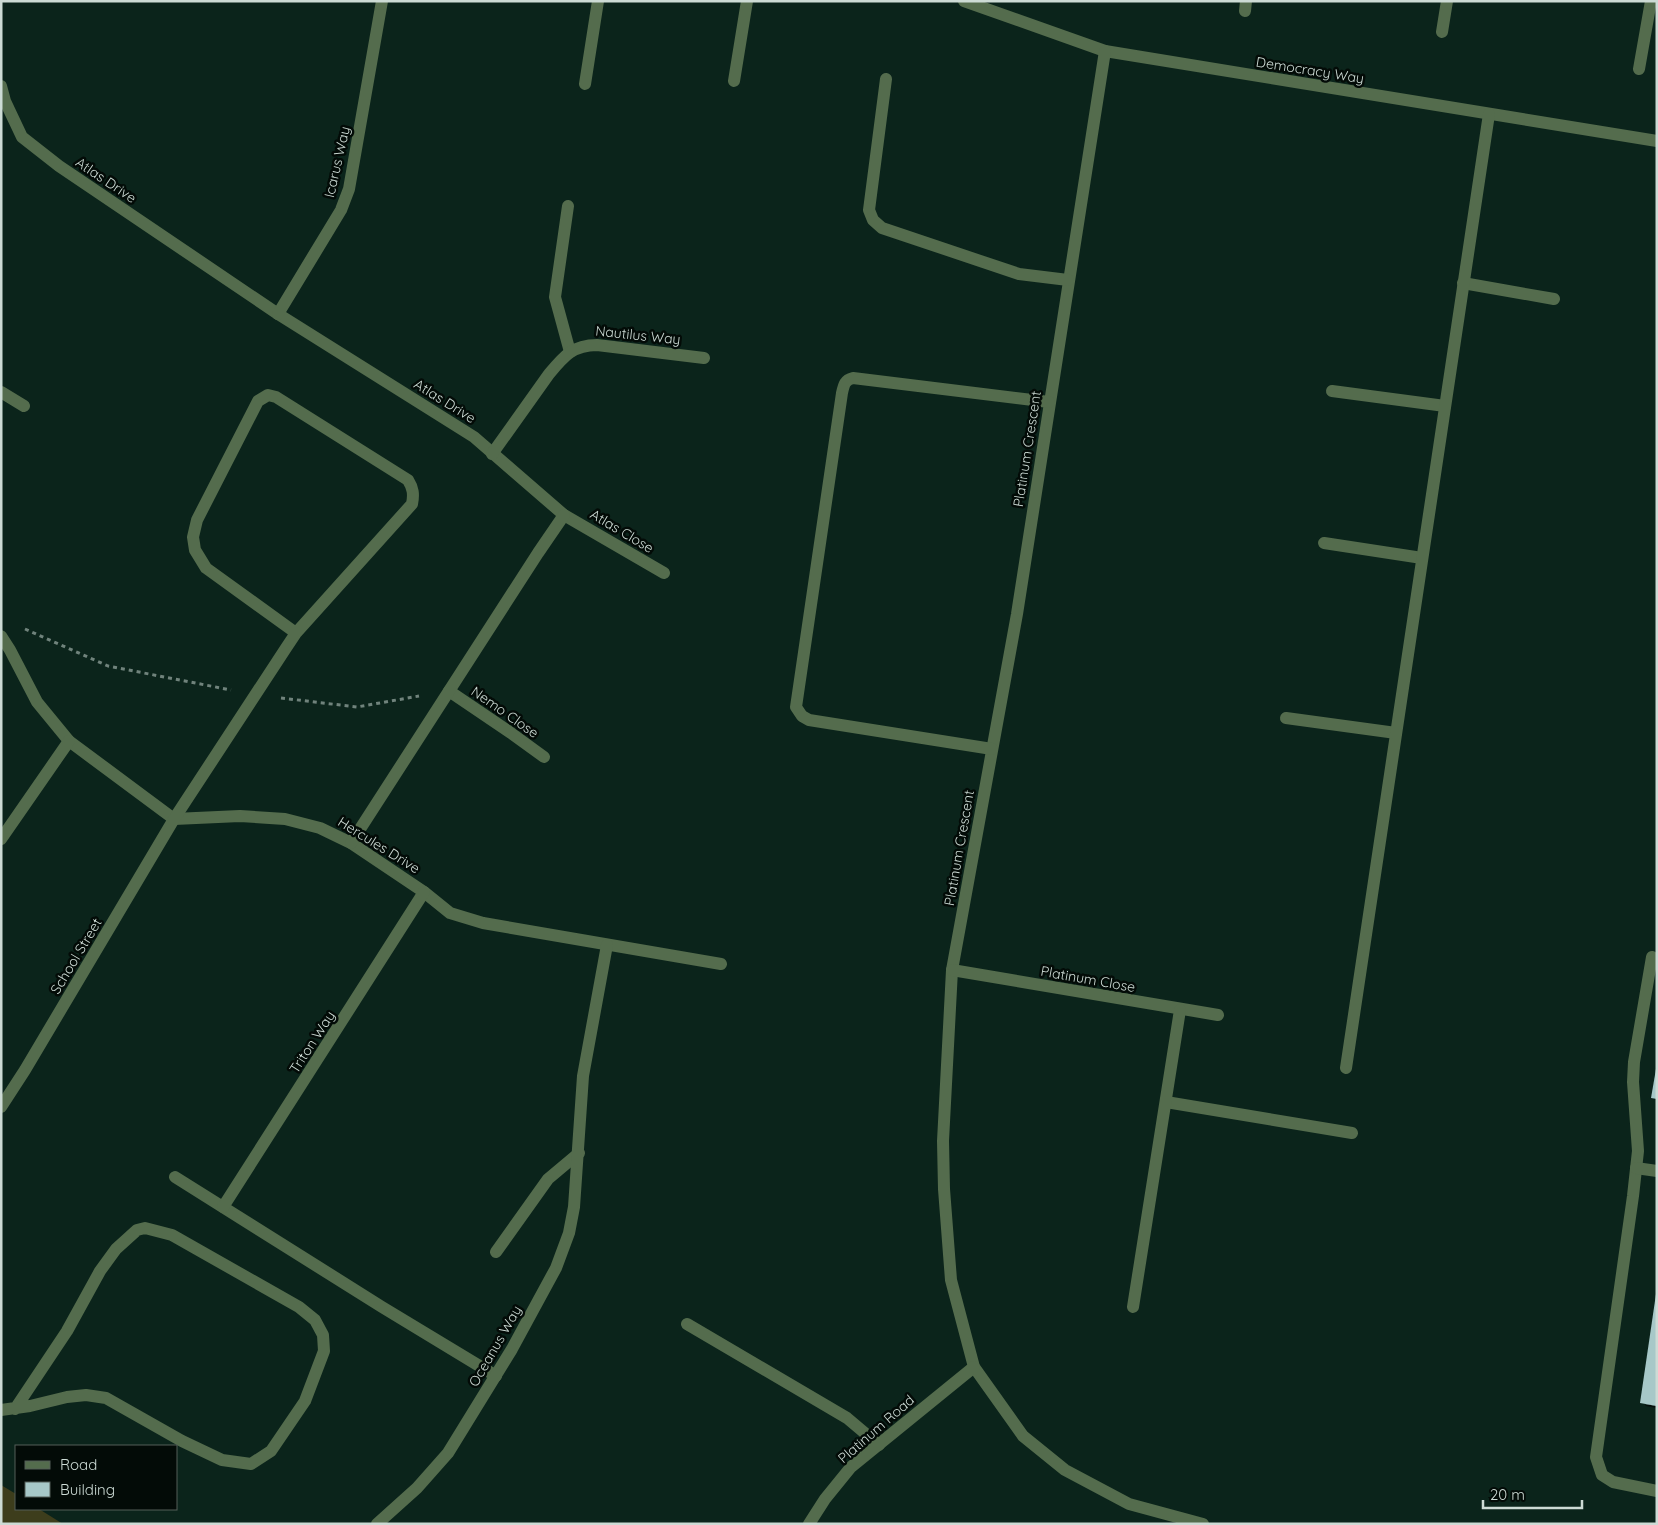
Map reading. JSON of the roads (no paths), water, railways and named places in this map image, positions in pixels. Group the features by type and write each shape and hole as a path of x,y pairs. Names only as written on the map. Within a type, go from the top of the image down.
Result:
{"street":[{"name":"Icarus Way","path":"278,314 341,210 349,189 382,1"},
{"path":"585,84 598,1"},
{"path":"734,81 747,1"},
{"name":"Democracy Way","path":"964,1 1105,51 1657,141"},
{"path":"1442,32 1447,1"},
{"path":"1639,69 1651,1"},
{"name":"Platinum Crescent","path":"1105,51 1015,624 952,970 944,1140 944,1189 951,1280 974,1367 1023,1436 1065,1470 1129,1504 1203,1524"},
{"path":"886,79 870,210 873,220 882,228 1019,274 1068,280"},
{"name":"Atlas Drive","path":"1,86 5,101 22,137 59,166 278,314 474,437 564,515"},
{"path":"1346,1068 1489,114"},
{"path":"568,206 554,297 570,352"},
{"path":"1463,283 1554,299"},
{"name":"Nautilus Way","path":"492,454 549,374 570,352 586,345 597,345 704,358"},
{"path":"992,749 809,720 802,716 796,708 842,393 844,384 847,380 853,378 1049,402"},
{"path":"1332,391 1445,406"},
{"path":"1,392 24,406"},
{"name":"School Street","path":"1,1107 25,1070 174,819 296,633 412,504 414,496 408,480 276,397 268,396 258,401 197,520 193,537 195,550 206,568 296,633"},
{"path":"351,843 564,515"},
{"name":"Atlas Close","path":"564,515 664,574"},
{"path":"1324,543 1422,558"},
{"path":"1,636 36,702 69,742 174,819"},
{"name":"Nemo Close","path":"449,691 544,757"},
{"path":"1286,718 1396,733"},
{"path":"1,840 69,742"},
{"name":"Hercules Drive","path":"174,819 240,816 285,820 320,828 351,843 424,892 450,913 464,918 483,923 721,964"},
{"name":"Triton Way","path":"223,1207 424,892"},
{"name":"Oceanus Way","path":"377,1524 417,1488 448,1453 496,1376 556,1268 569,1233 574,1206 583,1076 607,945"},
{"path":"1652,957 1632,1082 1638,1151 1596,1457 1602,1475 1613,1482 1657,1491"},
{"name":"Platinum Close","path":"952,970 1218,1015"},
{"path":"1133,1307 1180,1010"},
{"path":"1166,1102 1352,1133"},
{"path":"496,1252 548,1179 579,1153"},
{"path":"1636,1168 1657,1171"},
{"path":"175,1177 496,1376"},
{"path":"1,1410 15,1409 67,1397 86,1395 106,1398 182,1441 222,1460 251,1464 271,1451 305,1401 324,1351 323,1335 315,1320 299,1307 172,1235 145,1228 137,1230 116,1249 100,1271 67,1331 15,1409"},
{"path":"687,1324 847,1418 879,1445"},
{"name":"Platinum Road","path":"809,1524 825,1499 851,1468 974,1367"}]}
